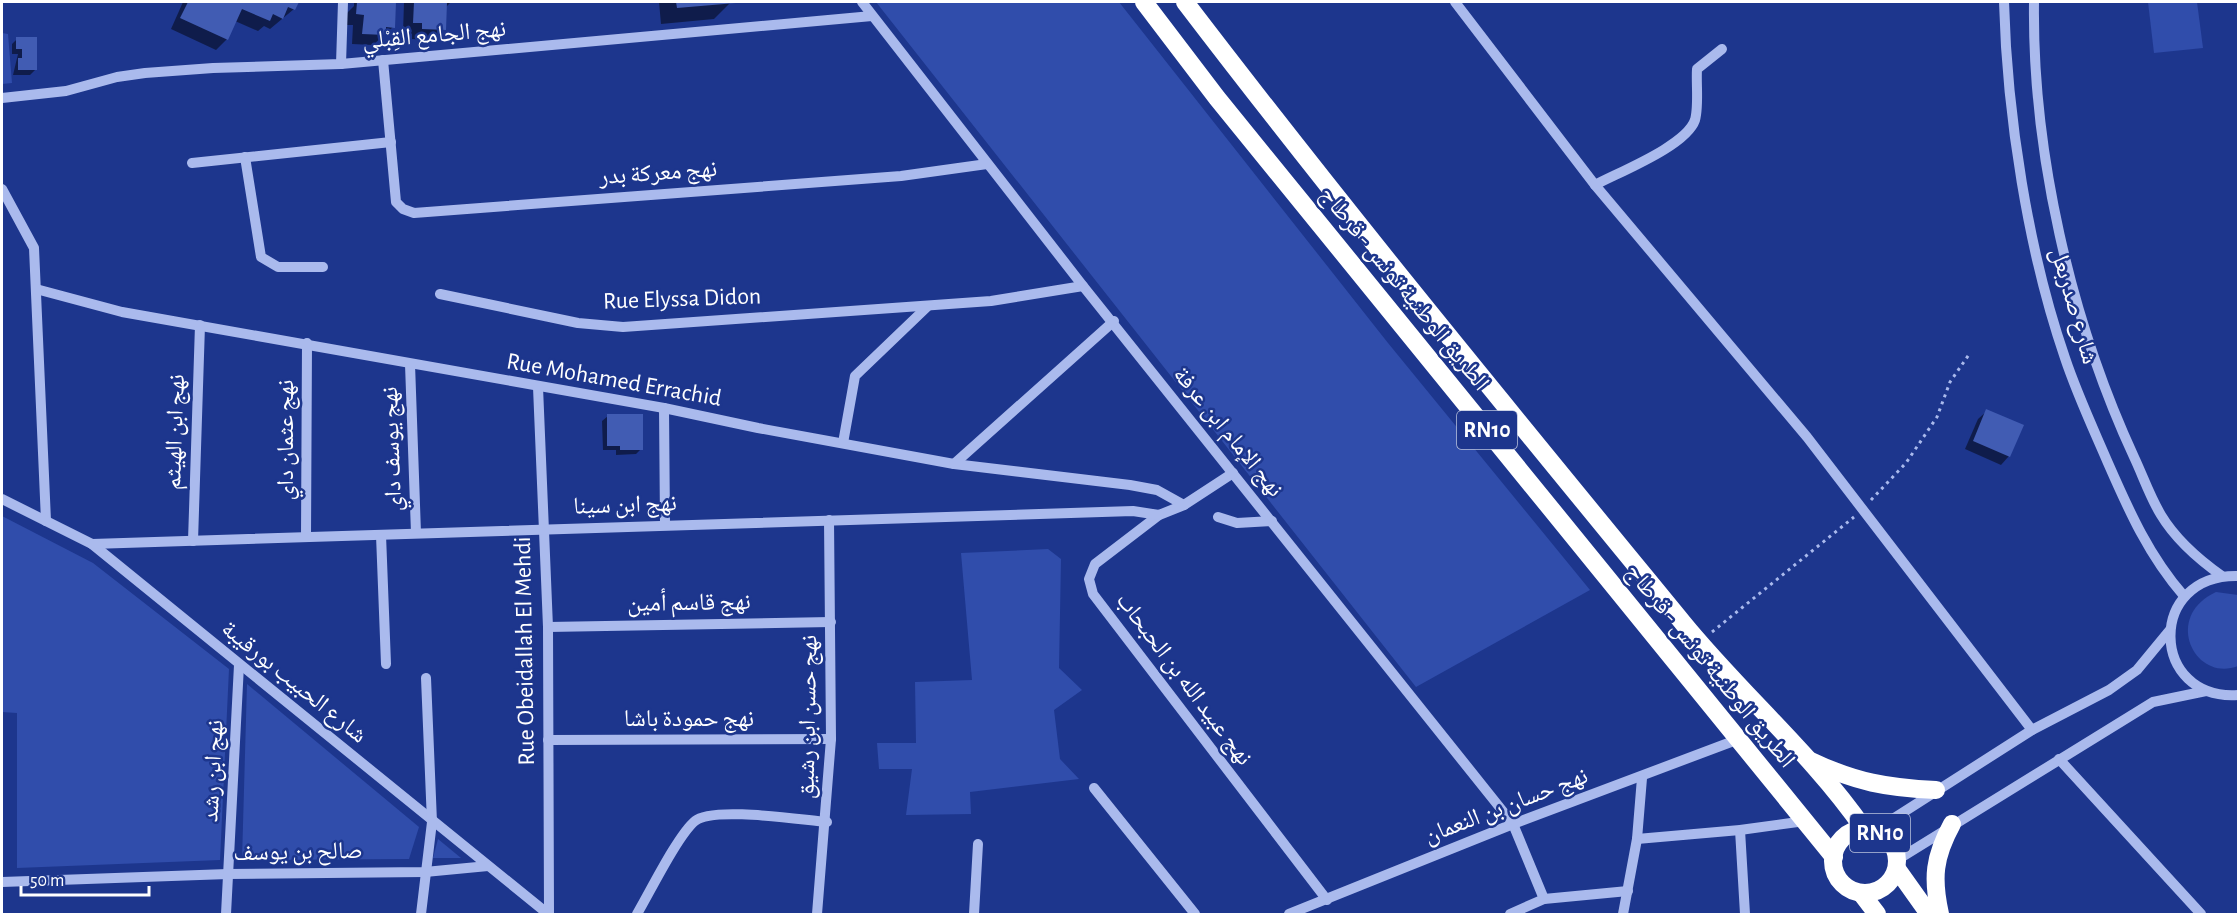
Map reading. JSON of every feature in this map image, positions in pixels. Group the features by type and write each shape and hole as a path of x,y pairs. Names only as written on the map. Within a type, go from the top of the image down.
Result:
{"highway":[{"name":"الطريق الوطنية تونس - قرطاج","path":"1144,2 1217,98 1834,857"},
{"name":"الطريق الوطنية تونس - قرطاج","path":"1185,2 1418,296 1700,644 1869,830"},
{"path":"1806,758 1864,783 1899,789 1936,790"},
{"path":"1940,915 1934,875 1938,850 1952,824"},
{"name":"RN10","path":"1897,864 1887,885 1870,893 1861,893 1843,884 1837,876 1834,857 1844,837 1869,830 1890,842 1897,864 1929,915"},
{"name":"RN10","path":"1861,893 1877,915"}],"street":[{"path":"341,64 343,2"},
{"name":"نهج الإمام ابن عرفة","path":"862,2 1083,286 1114,321 1513,824 1544,899"},
{"path":"1455,2 1595,185 1807,437 2032,730"},
{"name":"شارع صدربعل","path":"2004,2 2007,73 2017,150 2041,275 2052,316 2076,388 2135,524 2163,573 2184,596"},
{"name":"شارع صدربعل","path":"2034,2 2040,103 2053,195 2067,266 2091,351 2118,422 2161,514 2197,558 2222,576"},
{"name":"نهج الجامع القِبْلي","path":"2,98 66,91 117,77 146,73 213,68 341,64 872,16"},
{"path":"1595,185 1674,143 1689,130 1696,118 1696,69 1722,49"},
{"name":"نهج معركة بدر","path":"383,60 396,202 402,208 414,213 901,176 987,164"},
{"path":"192,163 390,142"},
{"path":"245,157 261,257 278,267 323,267"},
{"path":"2,189 34,248 46,521"},
{"name":"Rue Elyssa Didon","path":"440,294 578,323 623,327 991,301 1083,286"},
{"name":"Rue Mohamed Errachid","path":"36,289 122,312 664,408 954,464 1157,490 1184,505"},
{"path":"843,443 855,376 928,306"},
{"path":"954,464 1114,321"},
{"name":"نهج ابن الهيثم","path":"193,541 200,325"},
{"name":"نهج عثمان داي","path":"306,537 307,343"},
{"name":"نهج يوسف داي","path":"410,364 416,533"},
{"name":"Rue Obeidallah El Mehdi","path":"538,387 548,627 549,915"},
{"path":"664,408 665,524"},
{"name":"نهج عبيد الله بن الحبحاب","path":"1233,473 1184,505 1159,515 1095,564 1089,579 1093,594 1327,900"},
{"name":"شارع الحبيب بورقيبة","path":"2,499 92,544 549,915"},
{"name":"نهج ابن سينا","path":"92,544 665,524 1133,511 1159,515"},
{"path":"1218,517 1237,522 1272,521"},
{"name":"نهج حسن ابن رشيق","path":"817,915 831,739 829,520"},
{"path":"381,535 386,664"},
{"path":"2238,576 2222,576 2202,582 2184,596 2174,614 2170,630 2171,648 2176,664 2187,678 2206,691 2225,696 2238,695"},
{"name":"نهج قاسم أمين","path":"548,627 831,622"},
{"path":"1869,830 2032,730 2109,690 2137,670 2170,630"},
{"name":"نهج ابن رشد","path":"226,915 239,665"},
{"path":"421,915 432,822 426,678"},
{"path":"1897,864 1952,824 2153,702 2206,691"},
{"name":"نهج حمودة باشا","path":"548,740 831,739"},
{"name":"نهج حسان بن النعمان","path":"1289,915 1513,824 1642,778 1739,739"},
{"path":"2059,759 2201,915"},
{"path":"1623,915 1637,839 1642,778"},
{"path":"1094,788 1195,915"},
{"path":"637,915 684,835 696,820 711,813 728,813 826,822"},
{"path":"1637,839 1740,830 1805,821"},
{"path":"1740,830 1744,915"},
{"path":"974,915 978,844"},
{"name":"صالح بن يوسف","path":"2,882 228,874 426,872 488,866"},
{"path":"1510,915 1544,899 1628,891"}],"shaded area":[{"path":"876,2 1119,2 1388,343 1590,590 1416,687"},
{"path":"2148,2 2197,2 2203,48 2154,53"},
{"path":"2,33 8,34 12,83 2,84"},
{"path":"2,516 93,563 229,669 220,860 17,868 17,713 2,712"},
{"path":"1048,549 1061,559 1059,668 1082,690 1054,710 1060,759 1079,779 970,792 971,814 906,815 912,769 879,769 877,743 916,743 915,682 972,680 961,553"},
{"path":"2216,592 2238,595 2238,666 2222,669 2209,665 2198,657 2191,645 2188,631 2191,616 2200,603"},
{"path":"247,684 419,827 409,859 242,860"},
{"path":"438,839 461,858 433,858"}],"building":[{"path":"188,2 299,2 295,10 288,7 283,19 273,14 270,21 242,9 228,40 180,18"},
{"path":"357,2 396,2 395,28 386,27 386,35 362,34 364,15 356,14"},
{"path":"414,2 447,2 446,30 422,29 422,23 413,23"},
{"path":"676,2 736,2 736,3 677,8"},
{"path":"16,37 37,37 37,70 18,70 18,58 22,58 22,49 16,49"},
{"path":"1986,409 2024,425 2010,457 1973,441"},
{"path":"607,414 643,414 643,450 620,450 620,446 607,446"}]}
